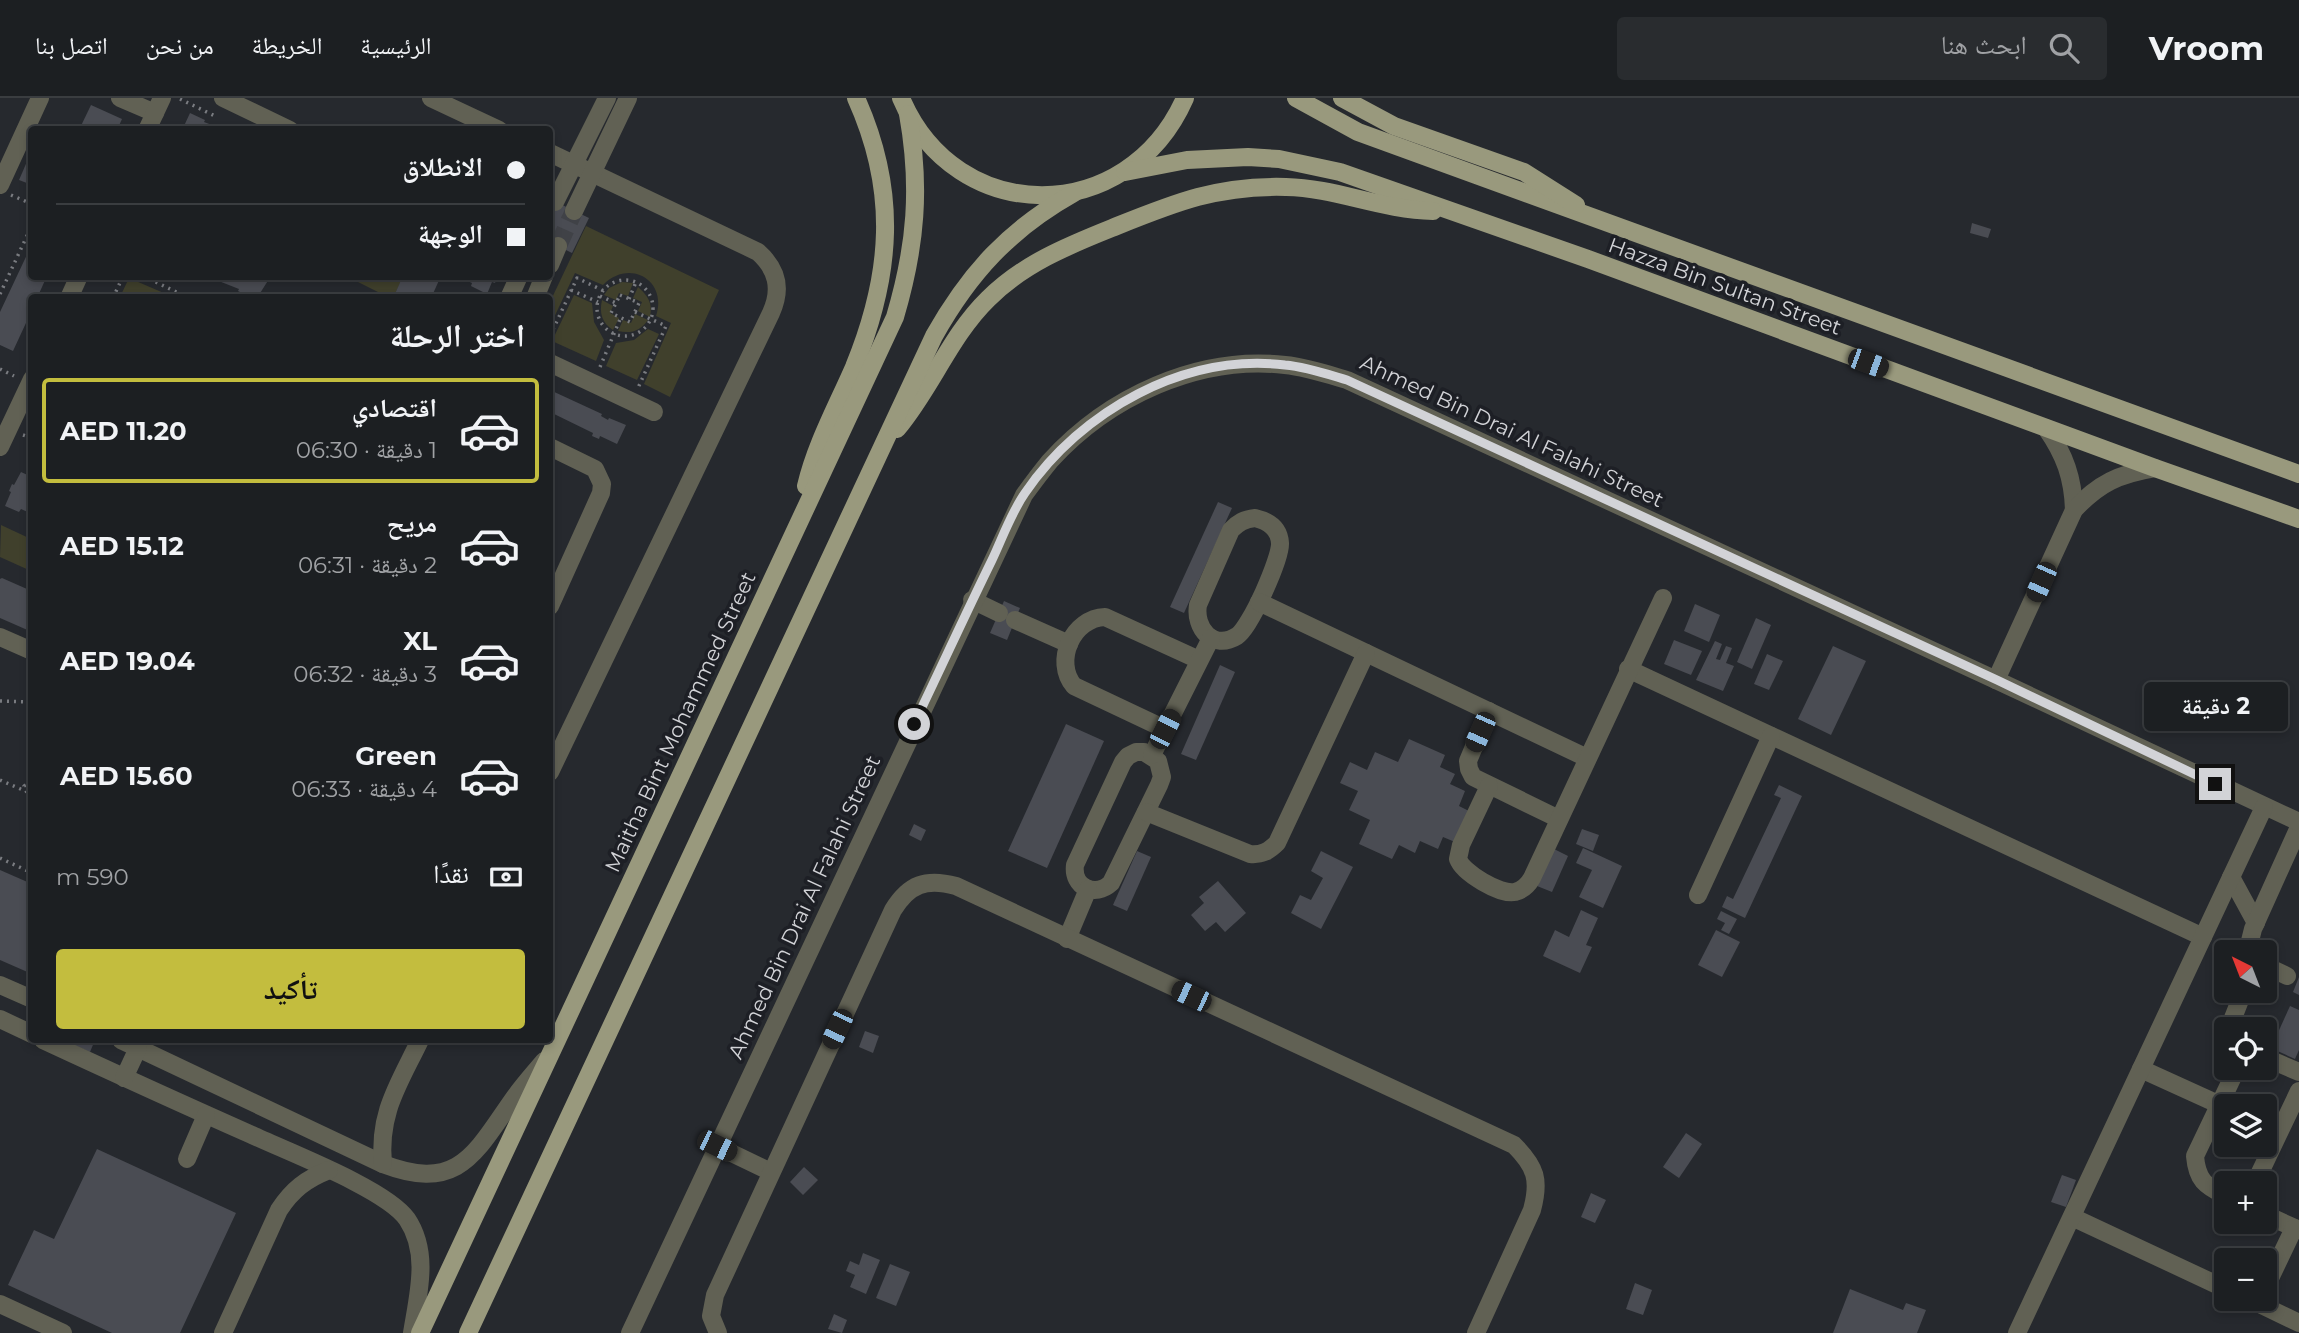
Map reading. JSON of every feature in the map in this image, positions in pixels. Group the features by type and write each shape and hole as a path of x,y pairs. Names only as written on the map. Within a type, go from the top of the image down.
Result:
{"main road":[{"path":"795,530 807,479 859,353 881,284 885,253 885,197 868,127 856,98"},
{"path":"904,106 930,146 960,172 996,188 1034,195 1092,188 1125,172 1153,149 1175,120 1185,98"},
{"name":"Hazza Bin Sultan Street","path":"1296,98 1358,132 2299,474"},
{"path":"1342,98 1394,126 1524,172 1596,219"},
{"name":"Maitha Bint Mohammed Street","path":"421,1333 895,317 911,252 916,202 913,143 904,106"},
{"name":"Hazza Bin Sultan Street","path":"1125,172 1217,157 1279,159 1340,172 1588,259 2299,519"},
{"path":"882,444 906,419 968,322 988,299 1010,279 1062,248 1180,201 1216,191 1252,187 1289,187 1393,208 1450,211"},
{"path":"468,1333 934,336 965,285 984,263 1011,236 1074,192"}],"street":[{"path":"29,126 40,98"},
{"path":"120,98 154,114"},
{"path":"223,98 282,126"},
{"path":"431,98 490,126"},
{"path":"555,202 607,98"},
{"path":"574,211 628,98"},
{"path":"5,190 28,130"},
{"path":"553,154 758,251 773,269 777,291 776,303 553,766"},
{"path":"553,258 558,246"},
{"path":"553,364 654,412"},
{"name":"Ahmed Bin Drai Al Falahi Street","path":"630,1333 972,600 1024,495 1051,461 1083,430 1118,405 1157,385 1188,374 1230,366 1284,365 1316,370 1347,380 1997,680 2299,825"},
{"path":"0,445 28,387"},
{"path":"2046,428 2059,446 2068,466 2074,510"},
{"path":"553,448 595,469 602,484 601,493 553,599"},
{"path":"1997,680 2074,510 2090,493 2110,480 2155,468"},
{"path":"1246,519 1264,520 1278,533 1280,551 1259,602 1245,629 1238,636 1229,640 1211,638 1203,632 1196,614 1231,530 1246,519"},
{"path":"1489,786 1461,845 1458,859 1465,872 1501,891 1516,892 1528,884 1663,598"},
{"path":"972,600 1069,644"},
{"path":"1259,602 1587,758"},
{"path":"1165,729 1074,686 1067,678 1064,668 1069,644 1086,621 1105,617 1199,660"},
{"path":"0,637 28,649"},
{"path":"1152,755 1211,638"},
{"path":"1146,812 1250,854 1265,853 1272,848 1366,653"},
{"path":"1628,669 2203,937"},
{"path":"1489,711 1468,761 1473,777 1559,820"},
{"path":"1698,895 1771,736"},
{"path":"1136,752 1152,755 1158,761 1162,777 1146,812 1111,883 1099,890 1088,889 1080,884 1074,865 1123,762 1136,752"},
{"path":"2017,1333 2264,807"},
{"path":"2251,940 2299,825"},
{"path":"2231,877 2256,922"},
{"path":"718,1333 711,1316 715,1295 893,910 912,888 926,883 942,882 956,886 1514,1146 1527,1158 1535,1174 1537,1192 1532,1210 1476,1333"},
{"path":"1067,939 1088,889"},
{"path":"2277,971 2287,976"},
{"path":"0,985 28,997"},
{"path":"0,1019 28,1032"},
{"path":"49,1043 329,1170 399,1209 414,1231 419,1246 421,1275 412,1333"},
{"path":"127,1043 383,1164 406,1173 421,1175 444,1171 465,1161 482,1145 515,1096 551,1052"},
{"path":"383,1164 381,1144 388,1106 419,1043"},
{"path":"124,1078 138,1048"},
{"path":"2277,1063 2299,1072"},
{"path":"2141,1069 2214,1102"},
{"path":"2261,1171 2299,1091"},
{"path":"2214,1112 2195,1156 2196,1169 2202,1181 2214,1190"},
{"path":"187,1159 206,1115"},
{"path":"717,1146 771,1172"},
{"path":"223,1333 279,1210 301,1183 329,1170"},
{"path":"2071,1217 2214,1283"},
{"path":"2277,1220 2297,1229 2277,1264"},
{"path":"0,1304 63,1333"},
{"path":"2277,1309 2299,1322"}],"path":[{"path":"178,98 222,119"},
{"path":"5,190 28,202"},
{"path":"0,294 28,234"},
{"path":"553,329 577,278 604,290"},
{"path":"151,280 181,294"},
{"path":"618,281 636,282 649,293 653,310 651,319 647,326 632,335 614,334 600,321 597,312 600,296 618,281"},
{"path":"629,299 636,282"},
{"path":"571,289 598,302"},
{"path":"620,295 639,303 631,321 611,313 616,303 620,295"},
{"path":"600,296 616,303"},
{"path":"632,402 666,326 635,312"},
{"path":"593,384 621,317"},
{"path":"0,701 28,702"},
{"path":"0,780 28,792"},
{"path":"25,791 24,786 28,784"},
{"path":"0,858 28,871"}],"green space":[{"path":"586,226 719,290 670,397 644,384 671,323 656,316 658,303 651,283 634,273 624,273 603,285 575,273 553,320 553,296"},
{"path":"128,280 134,280 166,294 121,294"},
{"path":"354,280 402,280 395,294 382,294"},
{"path":"622,282 633,283 628,296 619,293 616,300 604,295 609,288"},
{"path":"638,287 649,300 650,317 638,311 642,302 633,298"},
{"path":"574,295 592,303 594,322 604,340 596,361 553,341"},
{"path":"602,300 613,306 610,313 619,318 613,330 602,317"},
{"path":"635,314 648,320 635,331 618,331 623,320 631,323"},
{"path":"648,329 659,334 637,380 606,366 616,343 634,340"},
{"path":"1,525 28,538 28,570 0,557"}],"building":[{"path":"91,105 122,119 119,126 81,126"},
{"path":"190,113 214,126 184,126"},
{"path":"28,159 28,183 19,180"},
{"path":"553,200 589,218 572,253 553,244"},
{"path":"1972,223 1991,229 1988,238 1970,233"},
{"path":"28,252 28,280 45,280 39,294 28,294 28,319 13,351 0,345 0,312"},
{"path":"216,280 268,280 260,294 244,294 238,291 239,289"},
{"path":"401,280 439,280 433,294 395,294"},
{"path":"465,280 496,280 495,283 492,282 487,294 471,286 472,283"},
{"path":"553,391 602,414 601,416 608,420 609,418 626,425 617,444 600,436 599,439 592,436 593,433 553,413"},
{"path":"21,472 28,475 28,512 21,509 19,512 5,506 12,484 14,485"},
{"path":"1218,502 1232,508 1184,613 1170,607"},
{"path":"0,579 27,589 28,587 28,630 0,618"},
{"path":"1004,601 1020,608 1007,640 990,633"},
{"path":"1695,604 1720,615 1709,642 1684,631"},
{"path":"1756,618 1771,625 1752,669 1737,662"},
{"path":"1674,640 1702,651 1691,675 1664,664"},
{"path":"1715,641 1722,644 1716,659 1720,660 1726,646 1732,648 1726,663 1734,666 1723,691 1696,680"},
{"path":"1833,646 1866,661 1831,735 1798,719"},
{"path":"1767,654 1783,661 1769,690 1754,684"},
{"path":"1220,665 1235,672 1196,760 1181,754"},
{"path":"1066,724 1104,741 1047,868 1008,851"},
{"path":"1409,739 1445,755 1440,767 1455,774 1450,784 1465,791 1459,806 1469,811 1455,842 1443,837 1438,849 1420,841 1415,853 1399,845 1392,859 1359,844 1370,820 1349,810 1358,791 1340,783 1350,762 1367,770 1375,752 1398,762"},
{"path":"1779,785 1802,796 1745,918 1722,907 1727,896 1733,899 1781,798 1774,795"},
{"path":"914,824 926,830 921,841 909,835"},
{"path":"1582,829 1599,835 1593,851 1576,844"},
{"path":"1583,848 1622,866 1603,908 1579,897 1592,870 1576,863"},
{"path":"1554,849 1568,856 1552,892 1537,886"},
{"path":"1137,851 1151,857 1127,911 1113,905"},
{"path":"1321,851 1353,867 1321,929 1291,913 1300,895 1311,900 1323,878 1311,871"},
{"path":"0,870 28,882 28,972 0,960"},
{"path":"1218,881 1246,913 1225,932 1216,922 1205,931 1191,915 1204,903 1199,897"},
{"path":"1581,910 1598,918 1586,945 1592,947 1580,973 1543,956 1555,930 1569,937"},
{"path":"1721,911 1737,919 1729,934 1721,930 1725,923 1717,919"},
{"path":"1716,930 1740,942 1722,977 1698,965"},
{"path":"2299,977 2299,995 2293,992"},
{"path":"2290,1006 2299,1010 2299,1050 2295,1059 2277,1051 2277,1035"},
{"path":"865,1031 879,1036 873,1053 859,1047"},
{"path":"75,1043 94,1043 90,1052 74,1045"},
{"path":"1686,1133 1702,1144 1679,1178 1663,1167"},
{"path":"97,1149 236,1213 180,1333 112,1333 8,1285 34,1230 54,1239"},
{"path":"804,1167 818,1180 803,1195 790,1182"},
{"path":"2062,1175 2076,1180 2066,1207 2051,1202"},
{"path":"1591,1193 1606,1200 1595,1223 1581,1217"},
{"path":"863,1253 880,1260 866,1294 850,1287 855,1275 846,1271 850,1261 859,1265"},
{"path":"890,1264 910,1272 896,1306 876,1298"},
{"path":"1635,1283 1652,1290 1643,1315 1626,1309"},
{"path":"1850,1289 1903,1310 1906,1303 1926,1310 1917,1333 1833,1333"},
{"path":"834,1314 847,1320 842,1333 828,1329"}],"tunnel":[{"path":"558,246 574,211"}],"route":[{"path":"914,724 1024,495 1051,461 1083,430 1118,405 1157,385 1220,367 1284,365 1316,370 1347,380 1997,680 2215,784"}]}
